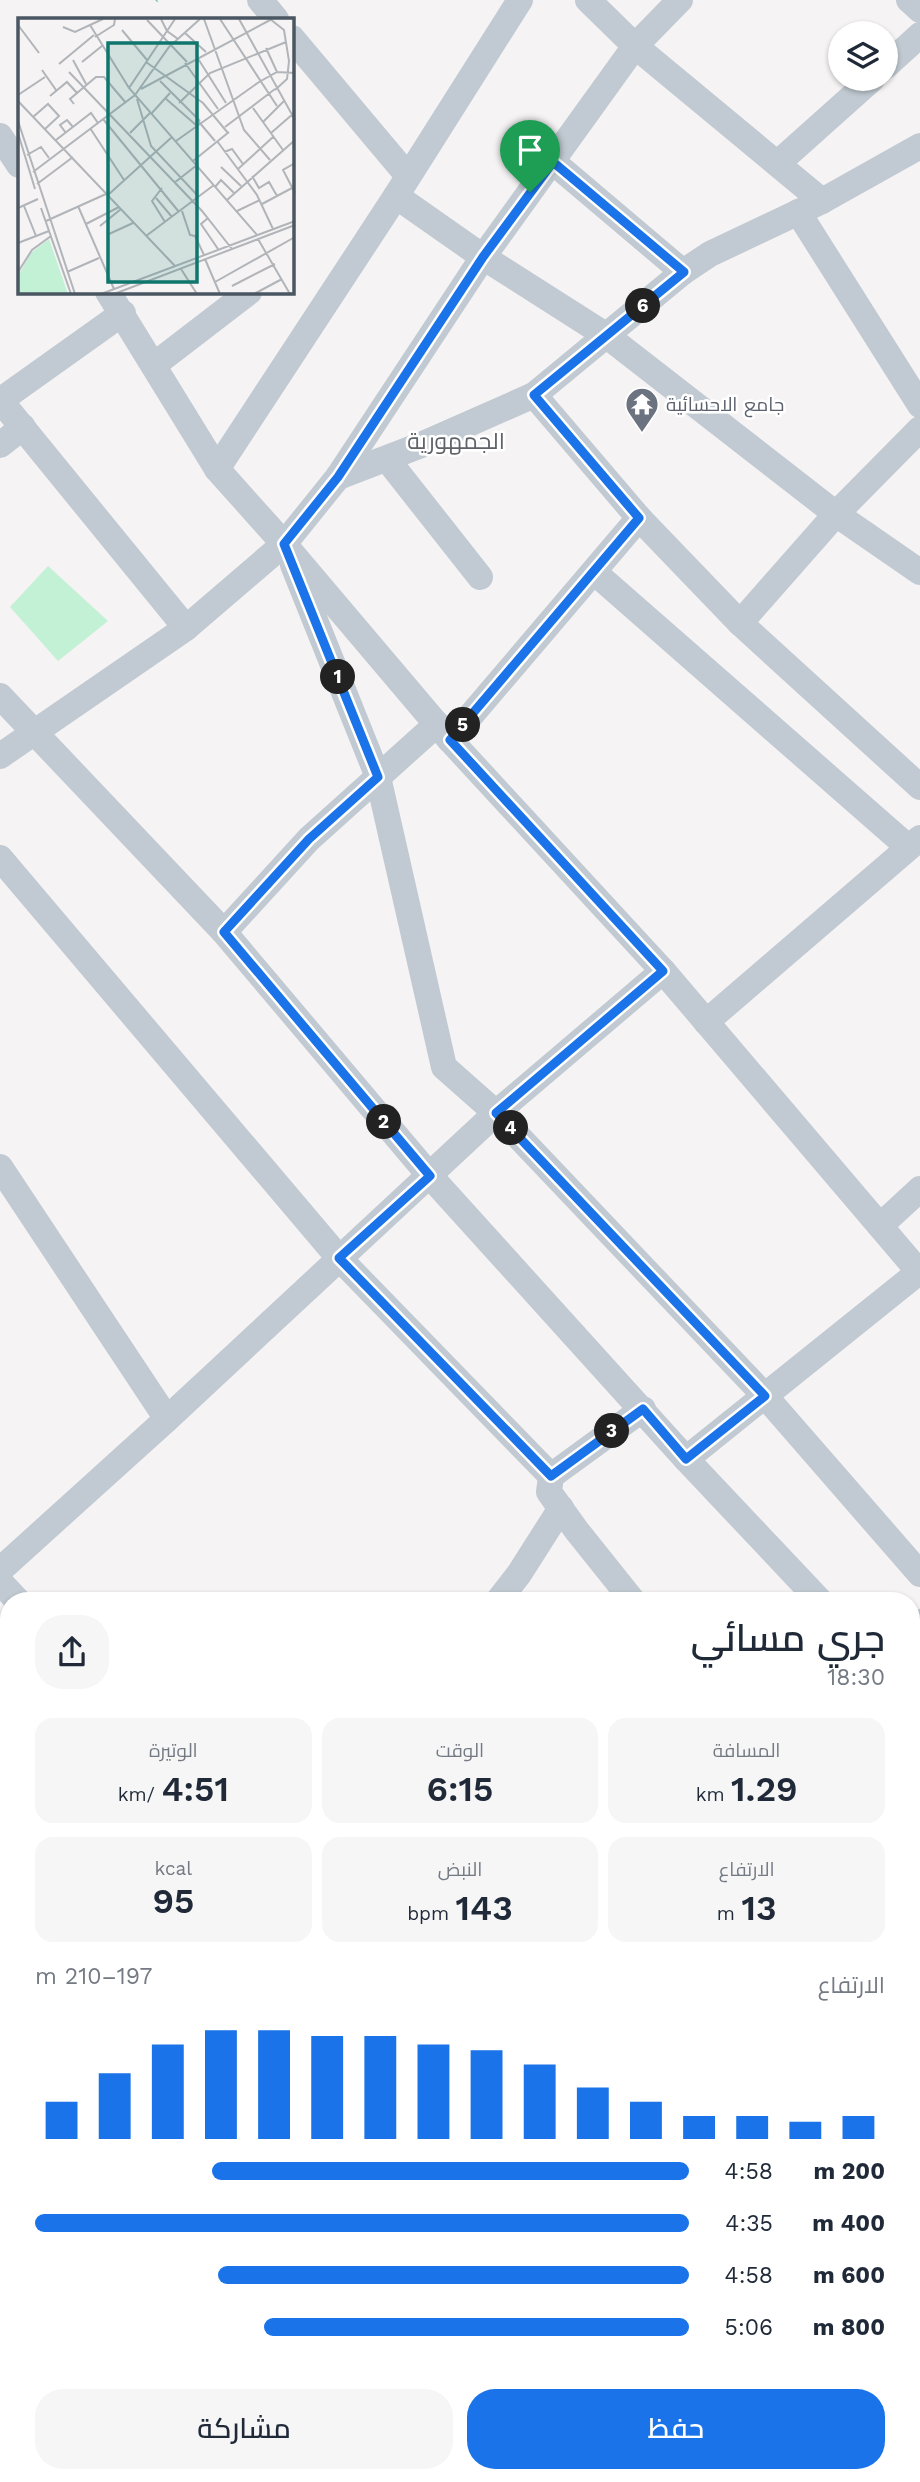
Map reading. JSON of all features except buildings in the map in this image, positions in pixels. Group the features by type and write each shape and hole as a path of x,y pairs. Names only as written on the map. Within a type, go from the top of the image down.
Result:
{"street":[{"path":"260,0 275,18"},
{"path":"217,469 520,0"},
{"path":"588,0 635,46 778,163 810,206 920,405"},
{"path":"0,756 186,628 284,544 338,477 483,257 635,46 680,0"},
{"path":"909,0 920,10"},
{"path":"898,55 920,35"},
{"path":"294,41 402,186 483,257 607,336 836,514 920,572"},
{"path":"778,163 859,91"},
{"path":"0,136 18,163"},
{"path":"338,477 387,459 534,395 684,272 710,254 810,206 920,146"},
{"path":"553,162 684,272"},
{"path":"154,365 245,294"},
{"path":"186,628 0,400 115,303 217,469 444,732 663,971 920,1272 686,1459"},
{"path":"534,395 639,518 740,623 920,787"},
{"path":"0,445 23,427"},
{"path":"740,623 836,514 920,429"},
{"path":"387,459 481,577"},
{"path":"224,932 309,839 378,777 444,732 594,572 639,518"},
{"path":"284,544 378,777 444,1067 496,1113 765,1396 920,1574"},
{"path":"594,572 914,843 706,1022"},
{"path":"0,696 224,932 430,1176 686,1459 812,1592"},
{"path":"2,864 339,1258 551,1476 550,1492 626,1592"},
{"path":"0,1570 167,1419 496,1113 663,971"},
{"path":"0,1167 167,1419"},
{"path":"880,1226 920,1189"},
{"path":"551,1476 643,1409"},
{"path":"505,1592 561,1508"}],"green space":[{"path":"48,566 108,621 58,661 10,607"}],"place":[{"name":"جامع الاحسائية","path":"642,434"}],"district":[{"name":"الجمهورية","path":"456,441"}],"route":[{"path":"553,162 684,272 534,395 639,518 450,740 663,971 496,1113 765,1396 686,1459 643,1409 551,1476 339,1258 430,1176 224,932 309,839 378,777 284,544 338,477 483,257 530,192 553,162"}]}
